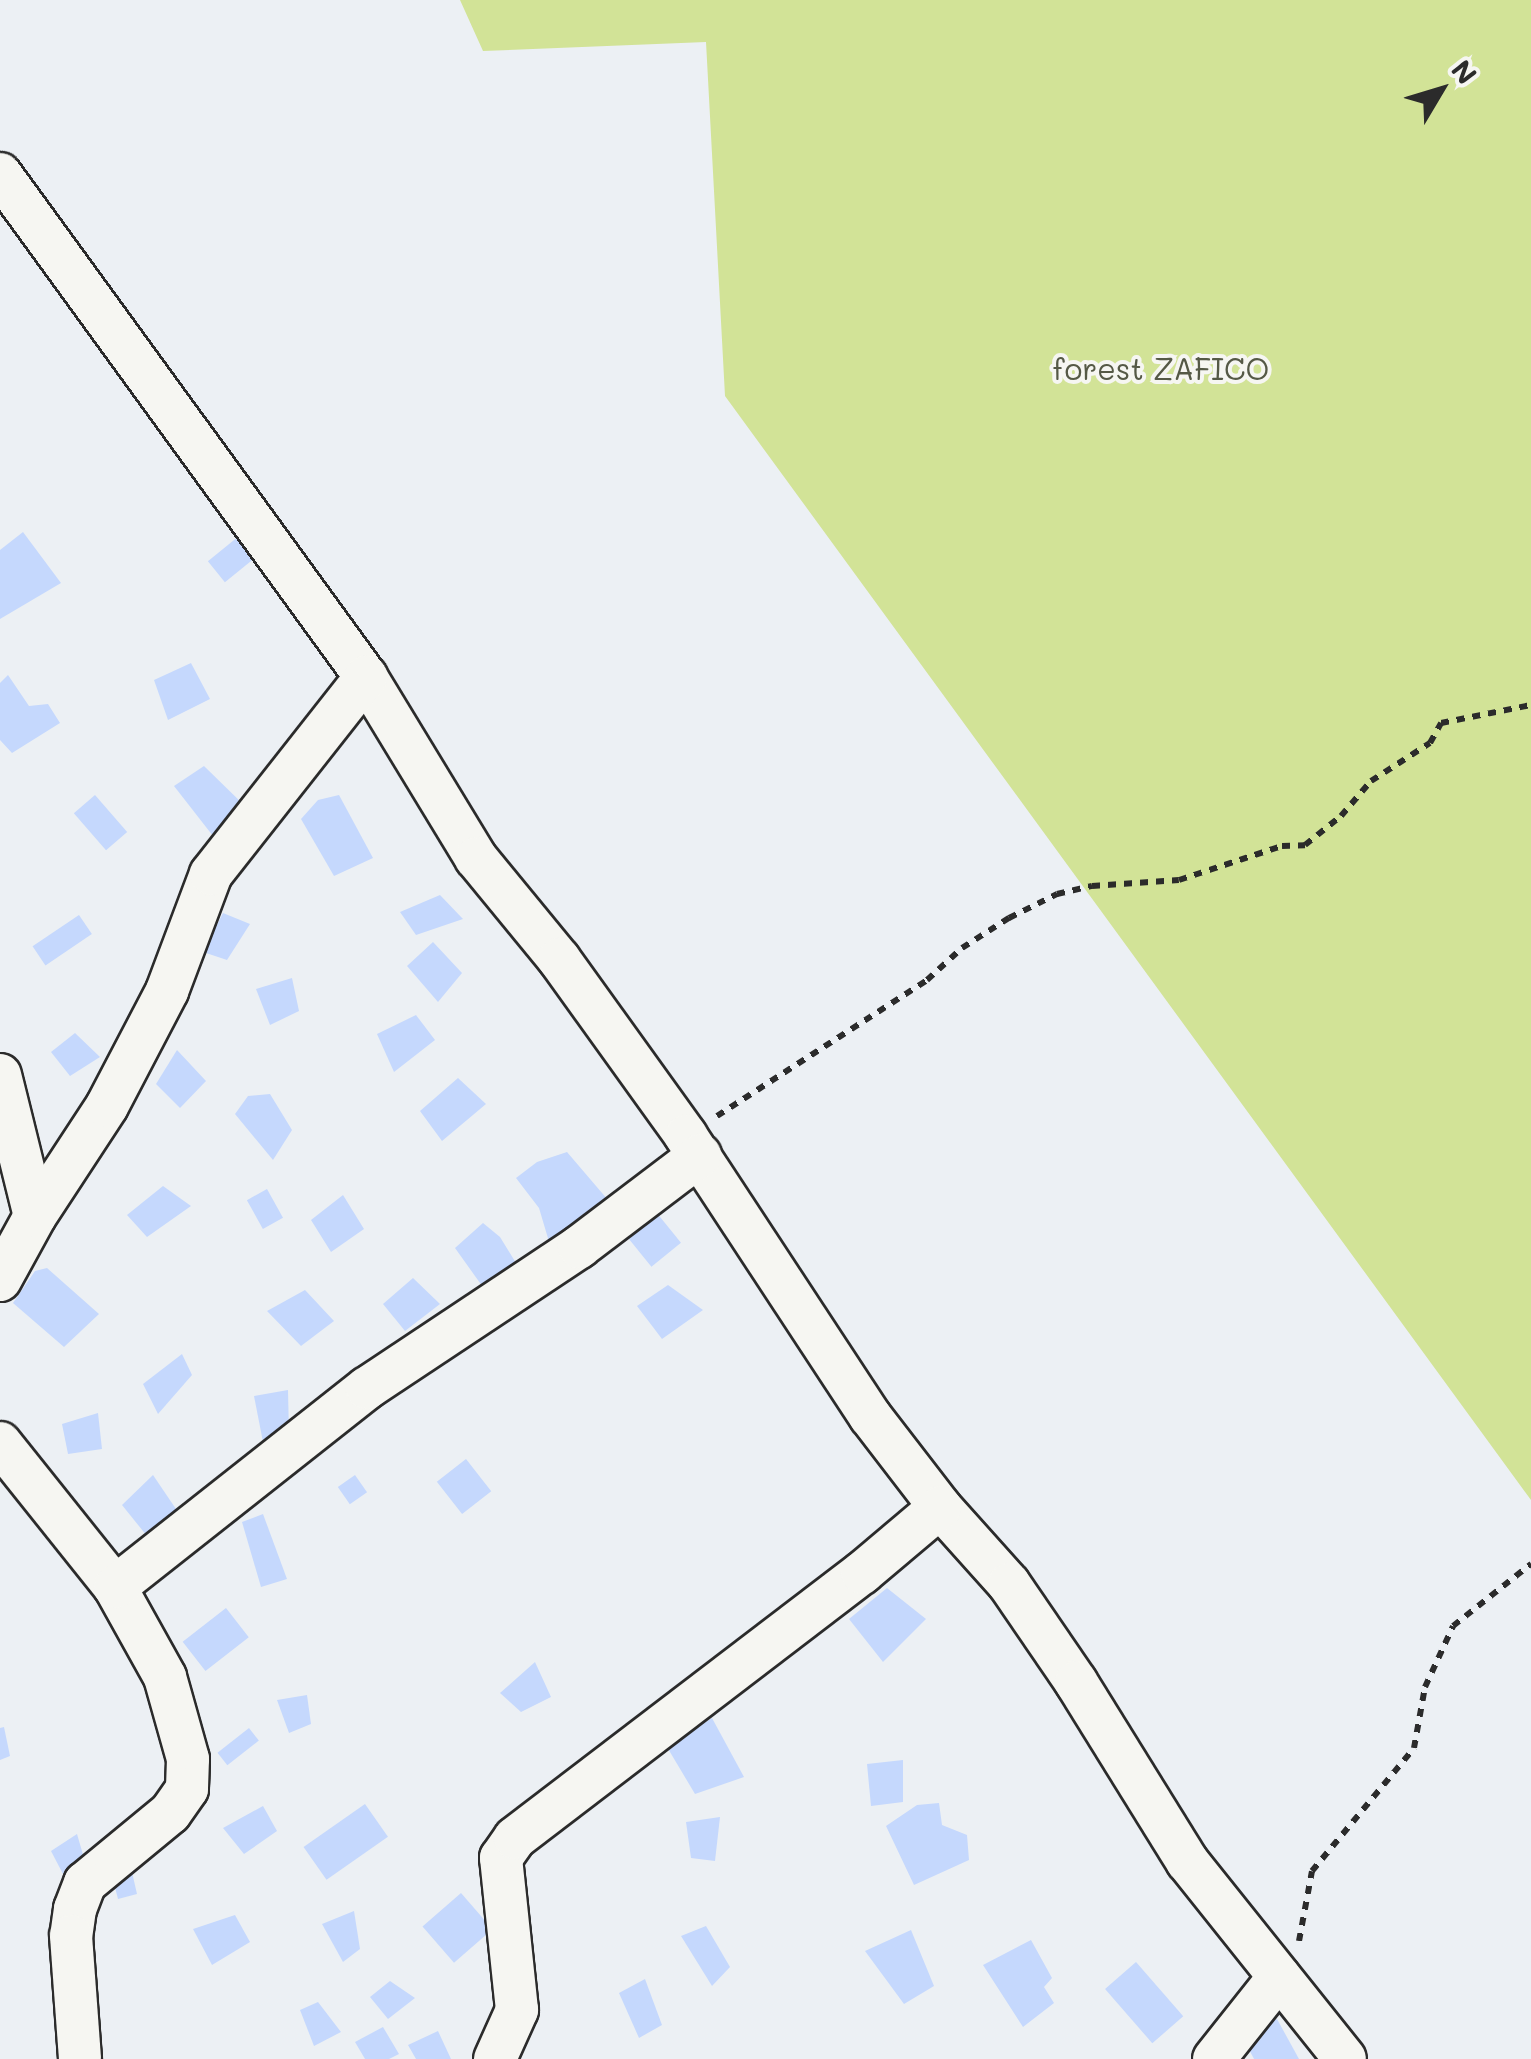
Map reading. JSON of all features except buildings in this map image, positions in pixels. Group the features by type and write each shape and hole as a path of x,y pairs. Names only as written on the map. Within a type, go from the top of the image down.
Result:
{"street":[{"path":"0,174 366,677 476,858 559,959 693,1146 817,1340 940,1507 1009,1584 1076,1682 1187,1861 1345,2059"},
{"path":"0,1280 35,1216 107,1106 167,991 211,874 366,677"},
{"path":"0,1075 35,1216"},
{"path":"116,1587 367,1388 579,1247 693,1146"},
{"path":"0,1443 116,1587 165,1677 188,1758 187,1789 170,1814 85,1883 71,1936 80,2059"},
{"path":"495,2059 518,2010 500,1858 515,1838 862,1573 940,1507"},
{"path":"1214,2059 1279,1976"}],"path":[{"path":"693,1146 928,980 962,948 1008,918 1057,894 1092,886 1179,880 1282,846 1305,845 1340,816 1371,781 1430,743 1441,722 1484,710 1531,705"},
{"path":"1279,1976 1302,1935 1312,1872 1414,1748 1425,1687 1453,1626 1531,1564"}],"green space":[{"name":"forest ZAFICO","path":"460,0 1531,0 1531,1500 725,396 706,42 483,51"}]}
